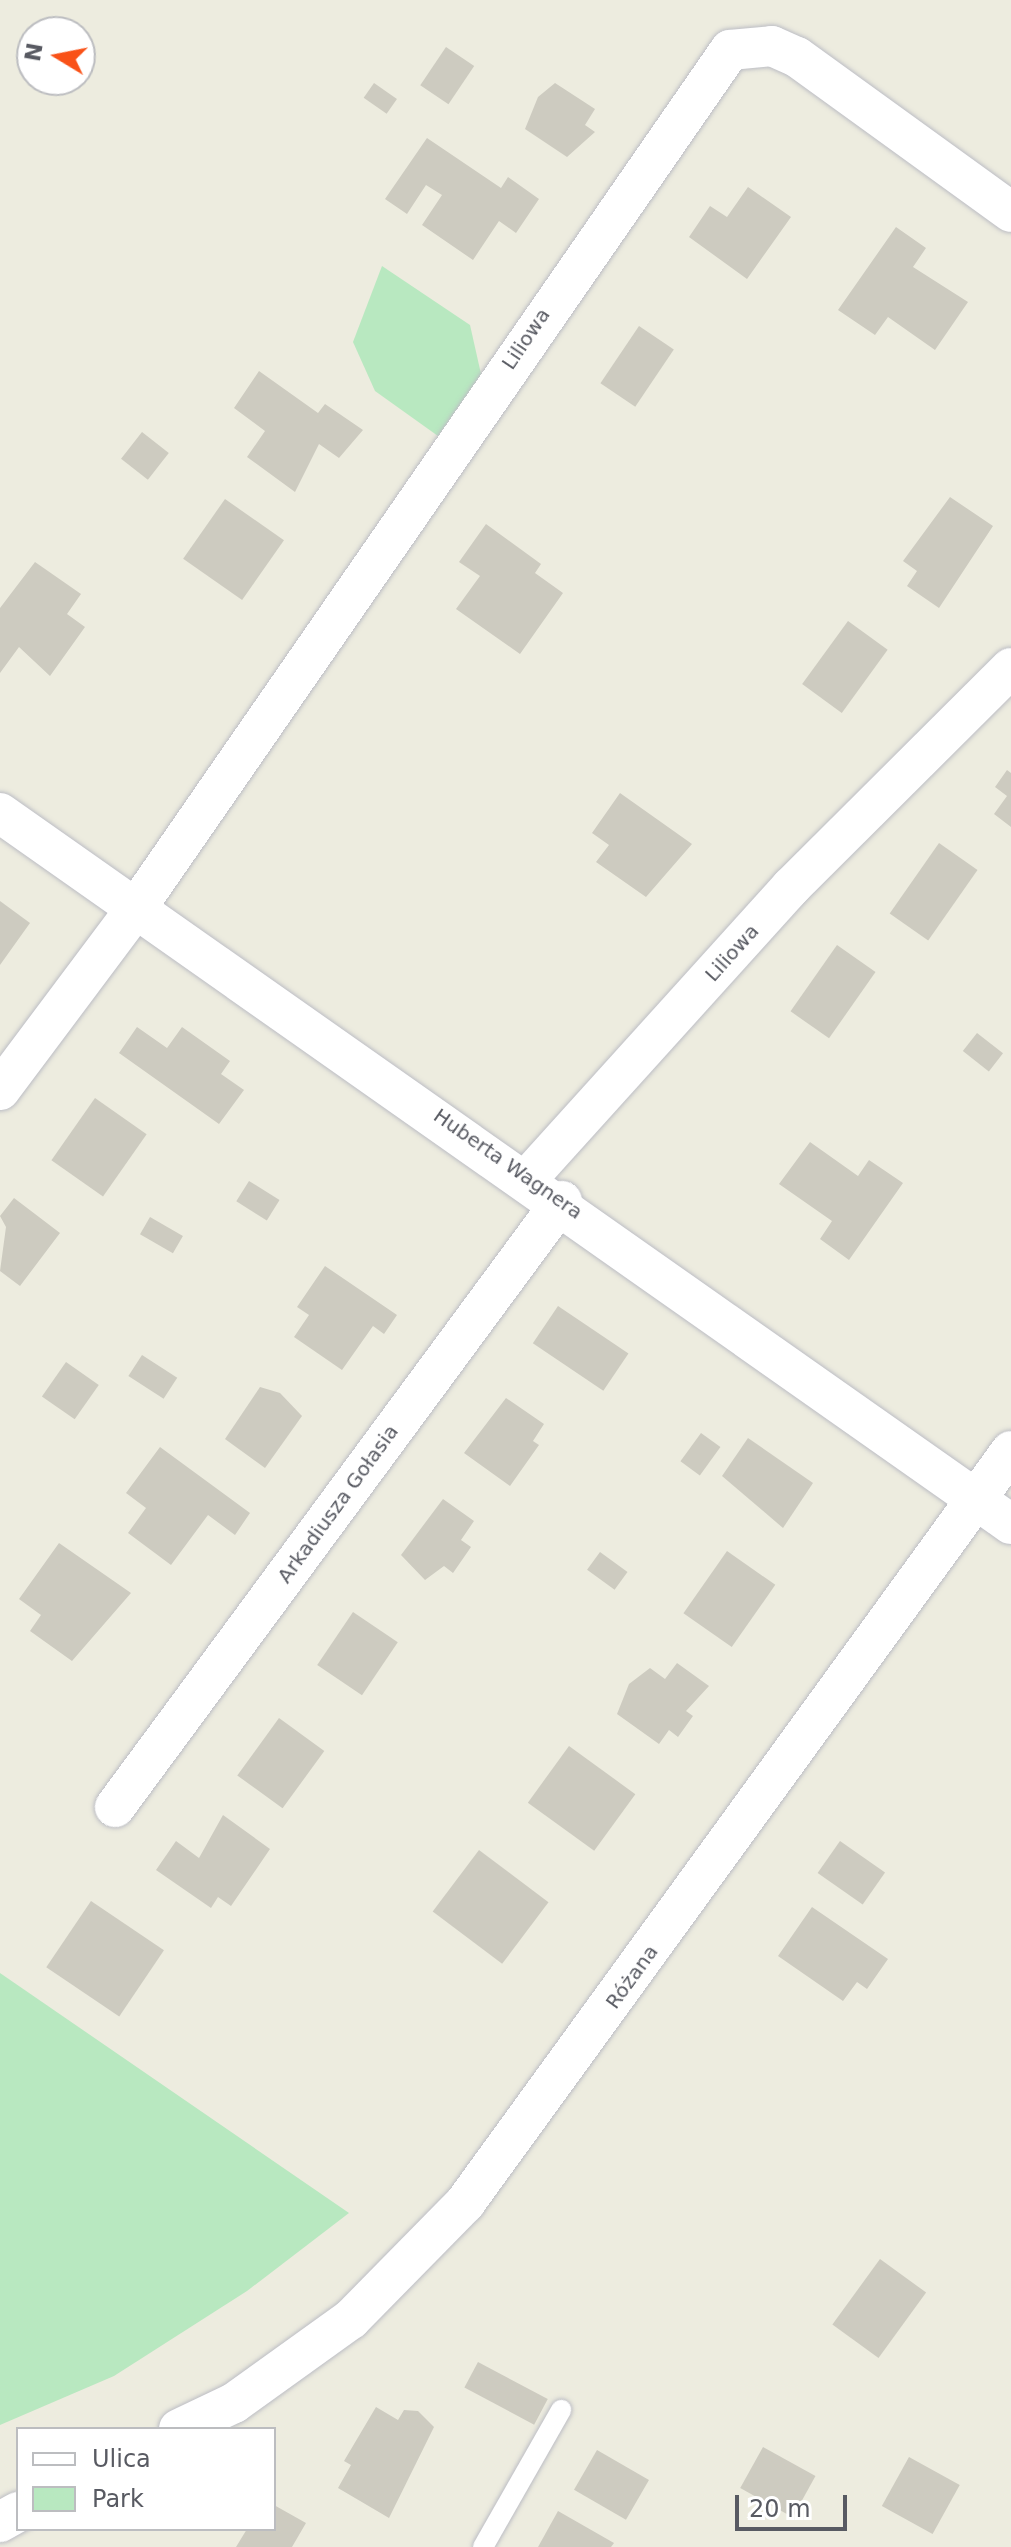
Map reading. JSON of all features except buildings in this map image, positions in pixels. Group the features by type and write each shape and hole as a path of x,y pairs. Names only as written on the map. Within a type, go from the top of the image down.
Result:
{"street":[{"name":"Liliowa","path":"0,1090 137,907 730,50 772,46 797,57 1011,212"},
{"name":"Liliowa","path":"528,1178 791,887 1011,668"},
{"name":"Huberta Wagnera","path":"0,813 562,1201 1011,1524"},
{"name":"Arkadiusza Gołasia","path":"115,1807 562,1201"},
{"name":"Różana","path":"183,2427 234,2403 351,2319 465,2203 1011,1451"}],"lane":[{"path":"483,2547 561,2410"}],"green space":[{"path":"382,266 470,325 481,374 438,436 375,391 353,342"},
{"path":"0,1973 349,2213 247,2291 114,2376 0,2425"}]}
